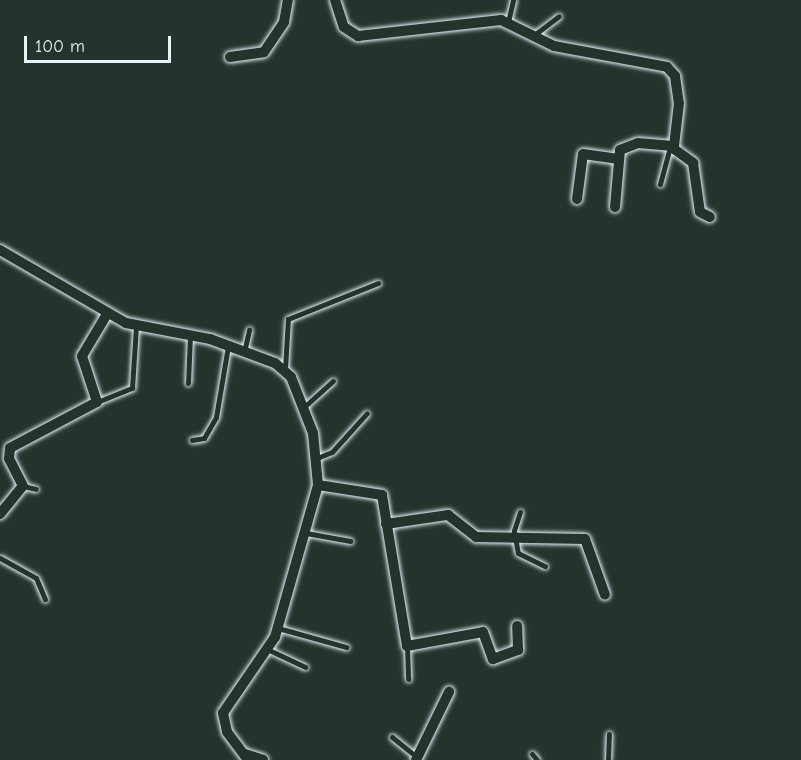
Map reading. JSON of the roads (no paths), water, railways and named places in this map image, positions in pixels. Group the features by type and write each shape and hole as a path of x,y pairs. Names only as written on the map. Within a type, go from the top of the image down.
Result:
{"street":[{"path":"230,57 264,52 284,22 288,0"},
{"path":"334,0 344,27 358,36 493,19 508,22 554,46 672,70 680,113 672,146"},
{"path":"615,207 619,159 629,144 672,146 693,163 700,212 710,217"},
{"path":"577,199 583,154 619,159"},
{"path":"0,250 106,314 136,326 228,346 285,369 304,407 317,458 318,485 278,628 269,650 223,713 227,732 246,757 262,760"},
{"path":"0,514 23,486 9,458 10,448 97,402 82,356 106,314"},
{"path":"318,485 376,490 384,501 407,646 483,632 493,659 518,650 517,626"},
{"path":"386,524 453,515 471,535 513,542 588,540 605,595"},
{"path":"416,759 448,692"}],"lane":[{"path":"508,22 513,0"},
{"path":"533,36 559,16"},
{"path":"660,184 672,146"},
{"path":"285,369 288,319 378,283"},
{"path":"97,402 132,388 136,326"},
{"path":"244,354 249,330"},
{"path":"188,383 190,336"},
{"path":"192,440 204,438 216,417 228,346"},
{"path":"304,407 333,381"},
{"path":"317,458 332,452 367,413"},
{"path":"23,486 36,489"},
{"path":"520,512 513,542 518,553 545,566"},
{"path":"306,533 350,541"},
{"path":"0,558 36,578 45,599"},
{"path":"278,628 346,647"},
{"path":"407,646 408,679"},
{"path":"269,650 305,667"},
{"path":"609,734 609,760"},
{"path":"392,737 416,759"},
{"path":"532,754 537,760"}]}
